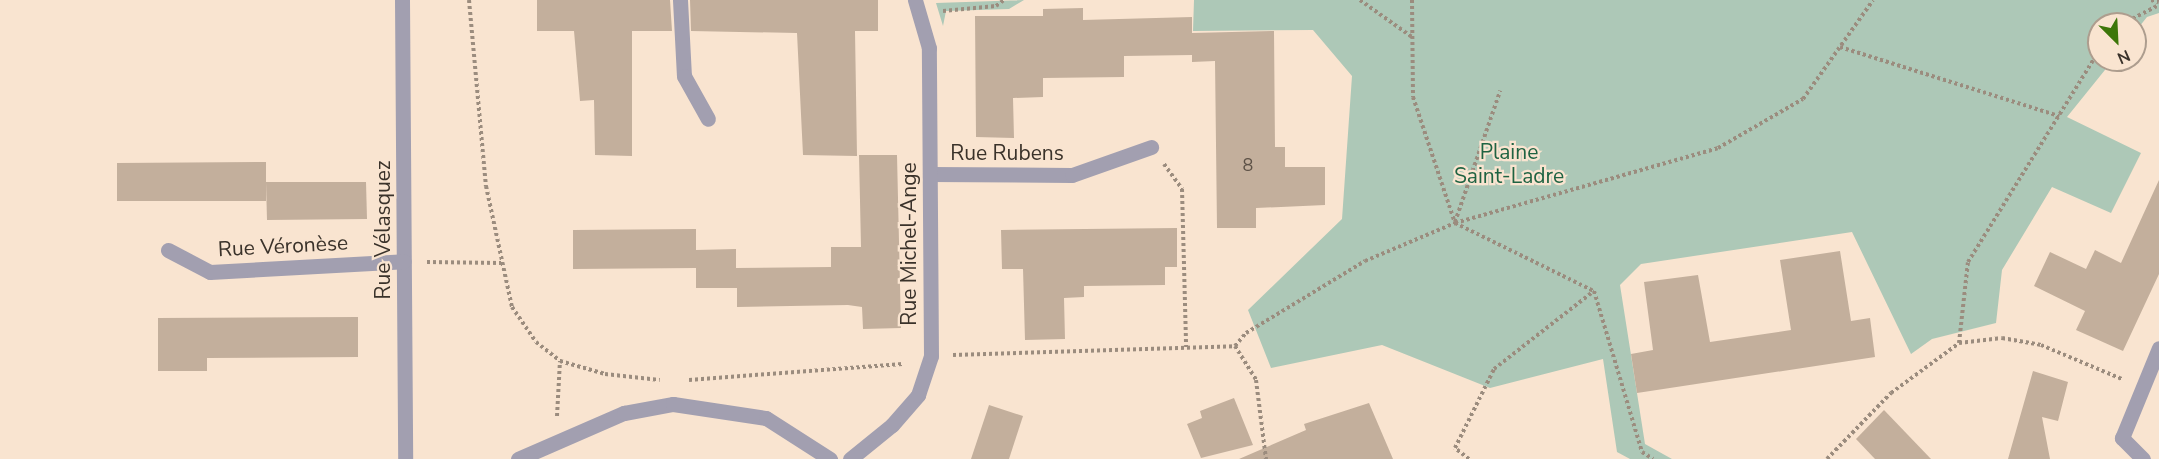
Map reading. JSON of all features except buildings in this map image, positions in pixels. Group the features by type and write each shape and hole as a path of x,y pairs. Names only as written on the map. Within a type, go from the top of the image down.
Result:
{"street":[{"name":"Rue Vélasquez","path":"402,0 405,459"},
{"path":"680,0 684,76 708,119"},
{"name":"Rue Michel-Ange","path":"850,459 892,425 918,395 931,356 929,48 922,15 915,0"},
{"name":"Rue Rubens","path":"930,174 1071,175 1151,147"},
{"name":"Rue Véronèse","path":"168,250 210,272 404,261"},
{"path":"2143,459 2122,438 2159,348"},
{"path":"518,459 556,439 624,413 683,404 766,418 830,459"}],"path":[{"path":"469,0 486,186 512,308 536,342 560,361 605,374 671,380"},
{"path":"922,15 996,6 1004,0"},
{"path":"1360,0 1412,37"},
{"path":"1412,0 1413,97 1455,223 1594,291 1642,452 1653,459"},
{"path":"682,380 885,369 931,356 1235,346 1246,333 1365,261 1455,223 1718,148 1803,99 1873,0"},
{"path":"2151,0 2159,3"},
{"path":"2143,12 2159,3"},
{"path":"1840,47 2059,116"},
{"path":"1959,343 1968,262 2087,70"},
{"path":"1455,223 1500,92"},
{"path":"1151,147 1182,189 1186,347"},
{"path":"404,261 501,263"},
{"path":"1469,459 1455,448 1494,369 1594,291"},
{"path":"1827,459 1892,393 1959,343 2002,338 2042,345 2142,387"},
{"path":"1235,346 1256,380 1266,459"},
{"path":"556,439 560,361"}],"green space":[{"path":"1024,0 1009,9 946,11 943,26 936,3"},
{"name":"Plaine Saint-Ladre","path":"1194,0 2159,0 2159,13 2147,17 2147,12 2087,12 2087,72 2103,72 2067,117 2141,153 2111,213 2052,187 2002,270 1996,323 1932,339 1911,354 1852,232 1641,264 1620,285 1645,444 1672,459 1630,459 1617,452 1603,359 1490,388 1382,345 1271,368 1248,310 1342,219 1352,76 1313,30 1193,31"}]}
